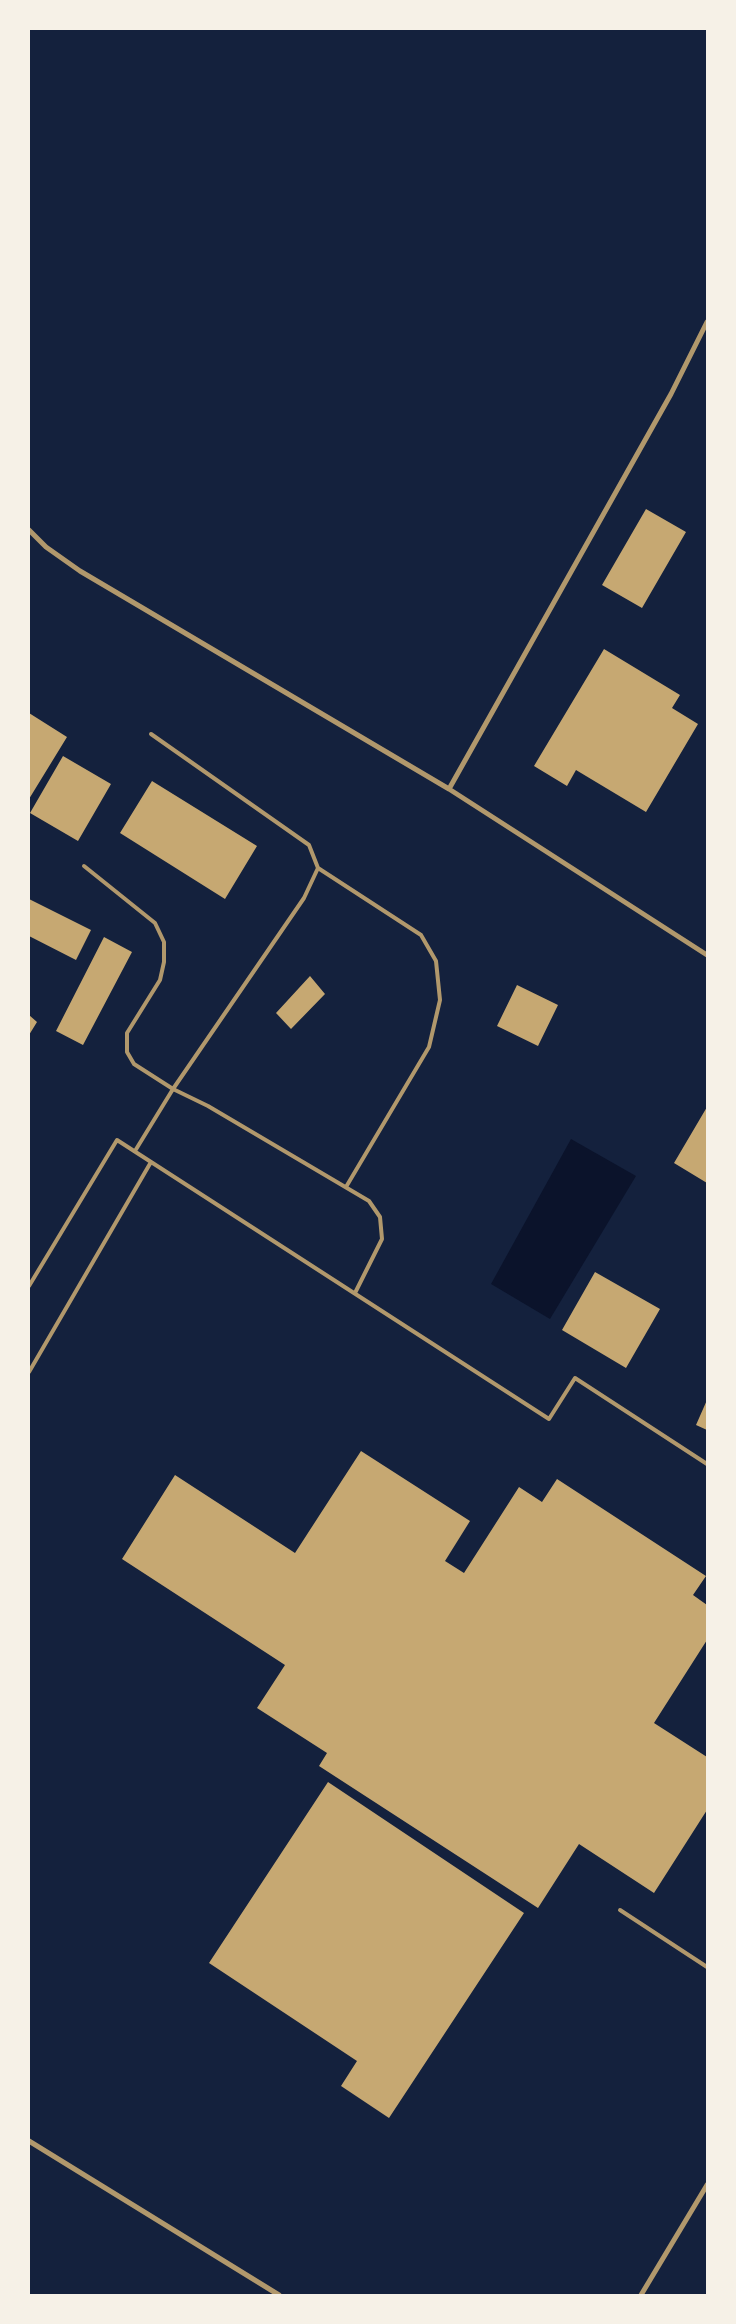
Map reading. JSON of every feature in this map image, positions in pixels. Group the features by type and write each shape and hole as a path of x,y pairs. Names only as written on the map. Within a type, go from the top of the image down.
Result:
{"street":[{"path":"449,789 671,394 707,322"},
{"path":"29,530 46,547 80,571 449,789 707,955"},
{"path":"29,2141 279,2295"},
{"path":"641,2295 707,2185"}],"lane":[{"path":"151,734 309,845 318,868 421,935 436,960 440,1000 429,1047 346,1187"},
{"path":"84,866 155,923 164,942 164,962 160,980 127,1033 127,1052 134,1064 368,1201 380,1217 382,1239 355,1293"},
{"path":"135,1151 173,1088 304,898 318,868"},
{"path":"29,1286 117,1140 549,1419 575,1378 707,1464"},
{"path":"29,1372 152,1162"},
{"path":"620,1910 707,1967"}],"water":[{"path":"571,1139 636,1176 550,1319 491,1284"}],"building":[{"path":"646,509 686,532 642,608 602,585"},
{"path":"604,649 680,695 672,708 698,724 646,812 576,770 567,786 534,766"},
{"path":"29,713 67,737 29,799"},
{"path":"63,756 111,784 78,841 30,813"},
{"path":"152,781 257,846 225,899 120,833"},
{"path":"29,899 91,930 76,960 29,936"},
{"path":"104,937 132,952 83,1045 56,1031"},
{"path":"310,976 325,994 291,1029 276,1013"},
{"path":"517,985 558,1005 538,1046 497,1026"},
{"path":"29,1015 37,1022 29,1035"},
{"path":"707,1107 707,1183 674,1163"},
{"path":"595,1272 660,1309 626,1368 562,1330"},
{"path":"707,1400 707,1430 696,1425"},
{"path":"361,1451 470,1521 445,1561 464,1573 519,1487 542,1502 557,1479 706,1576 693,1595 707,1605 707,1640 654,1723 707,1757 707,1810 654,1893 579,1844 538,1908 319,1766 327,1753 257,1708 285,1665 122,1559 175,1475 295,1553"},
{"path":"328,1782 524,1913 389,2118 341,2086 357,2061 209,1963"}]}
